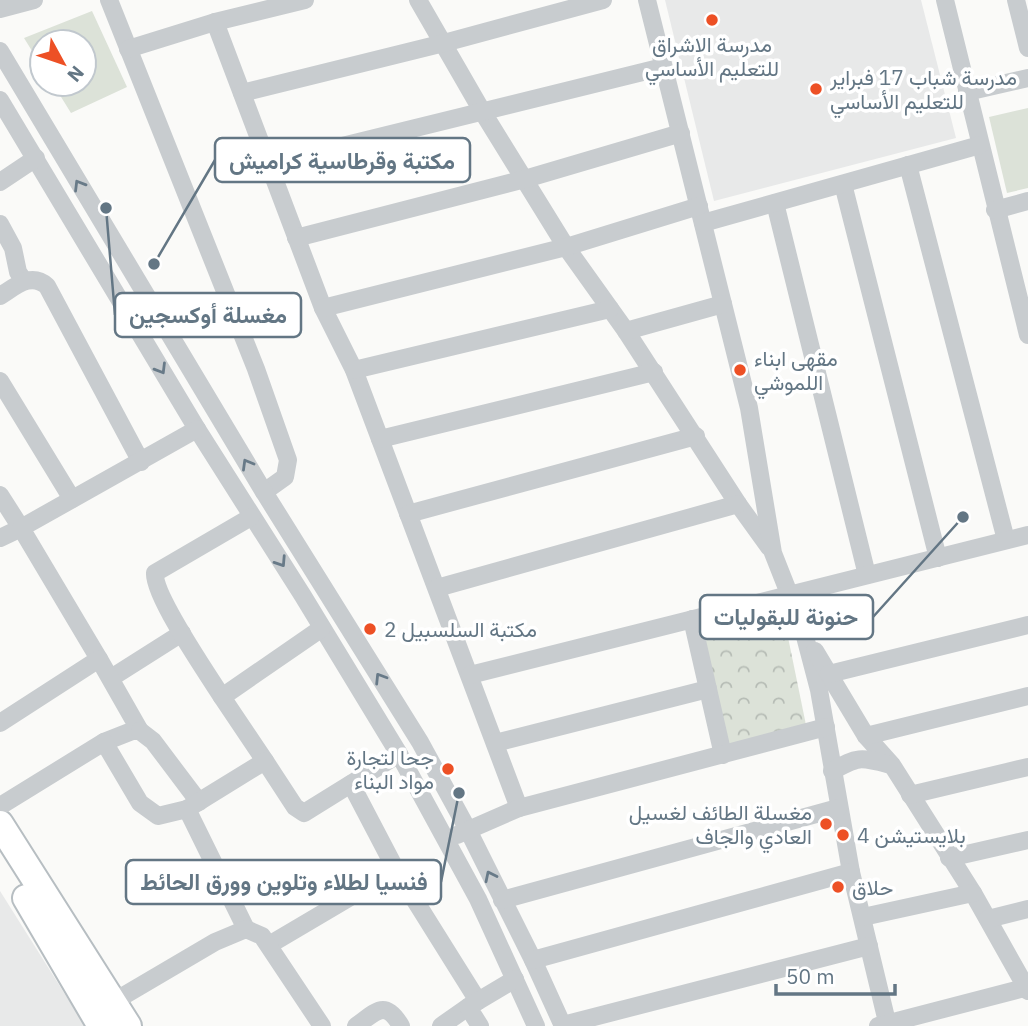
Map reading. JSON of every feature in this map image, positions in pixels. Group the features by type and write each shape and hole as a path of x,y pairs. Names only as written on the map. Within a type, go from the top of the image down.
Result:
{"main road":[{"path":"0,824 81,974 101,1026"},
{"path":"0,854 81,974 113,1002 128,1026"}],"street":[{"path":"0,9 34,0"},
{"path":"109,0 256,369 288,460 285,477 264,492"},
{"path":"128,49 215,22 305,0"},
{"path":"418,0 482,111 566,247 626,331 738,504 773,553"},
{"path":"243,93 603,0"},
{"path":"647,0 749,408 773,553 789,595 803,629 866,736 892,765 988,919 1027,988 884,1025 838,808 819,690 803,629"},
{"path":"945,0 1028,335"},
{"path":"1016,0 1028,48"},
{"path":"215,22 323,309 354,370 519,808"},
{"path":"0,51 264,492 420,742 468,830 563,1026 869,946"},
{"path":"269,164 663,67"},
{"path":"967,92 1028,78"},
{"path":"0,100 197,429 399,754 478,899 536,1026"},
{"path":"296,238 525,179 681,133"},
{"path":"323,309 701,214 775,203 980,145"},
{"path":"0,182 36,158"},
{"path":"908,165 1006,540"},
{"path":"843,184 938,558"},
{"path":"995,210 1028,201"},
{"path":"775,203 867,575"},
{"path":"0,224 13,248 18,272 24,281"},
{"path":"100,266 120,252"},
{"path":"0,296 24,281 33,279 40,280 47,286 141,462"},
{"path":"626,331 723,304"},
{"path":"354,370 610,309"},
{"path":"380,439 653,372"},
{"path":"0,381 72,499"},
{"path":"0,538 197,429"},
{"path":"408,514 696,436"},
{"path":"0,495 140,731 153,741 193,805 246,929 262,936 322,1026"},
{"path":"436,589 738,504"},
{"path":"251,517 155,573 157,585 182,633 295,807 304,813 399,754"},
{"path":"470,675 1028,535"},
{"path":"692,619 723,755"},
{"path":"829,674 1028,625"},
{"path":"222,697 321,628"},
{"path":"111,678 182,633"},
{"path":"0,723 99,659"},
{"path":"495,743 708,689"},
{"path":"866,736 1028,696"},
{"path":"446,839 519,808 826,727"},
{"path":"0,806 104,742 132,731 140,731"},
{"path":"104,742 140,803 158,816 193,805 265,761"},
{"path":"832,771 854,759 864,758 892,765"},
{"path":"910,795 1028,768"},
{"path":"351,784 396,870 473,1004 480,1026"},
{"path":"502,900 838,808"},
{"path":"949,858 1028,840"},
{"path":"269,945 396,870"},
{"path":"533,960 851,872"},
{"path":"863,917 972,893"},
{"path":"988,919 1028,909"},
{"path":"113,1002 215,942 246,929"},
{"path":"441,1026 515,979"},
{"path":"356,1026 378,1010 386,1009 393,1013 401,1026"}],"shaded area":[{"name":"مدرسة شباب 17 فبراير للتعليم الأساسي","path":"665,0 921,0 956,138 714,201"},
{"path":"0,891 85,1026 0,1026"}],"green space":[{"path":"92,11 127,87 71,113 62,98 98,98 98,28 49,28"},
{"path":"1028,108 1028,188 1007,193 989,117"},
{"path":"782,608 806,725 729,747 701,629"}],"place":[{"name":"مدرسة الاشراق للتعليم الأساسي","path":"712,20"},
{"name":"مدرسة شباب 17 فبراير للتعليم الأساسي","path":"816,89"},
{"name":"مغسلة أوكسجين","path":"106,208"},
{"name":"مكتبة وقرطاسية كراميش","path":"154,264"},
{"name":"مقهى ابناء اللموشي","path":"740,370"},
{"name":"حنونة للبقوليات","path":"963,517"},
{"name":"مكتبة السلسبيل 2","path":"370,629"},
{"name":"جحا لتجارة مواد البناء","path":"448,769"},
{"name":"فنسيا لطلاء وتلوين وورق الحائط","path":"459,793"},
{"name":"مغسلة الطائف لغسيل العادي والجاف","path":"826,824"},
{"name":"بلايستيشن 4","path":"843,835"},
{"name":"حلاق","path":"838,887"}]}
